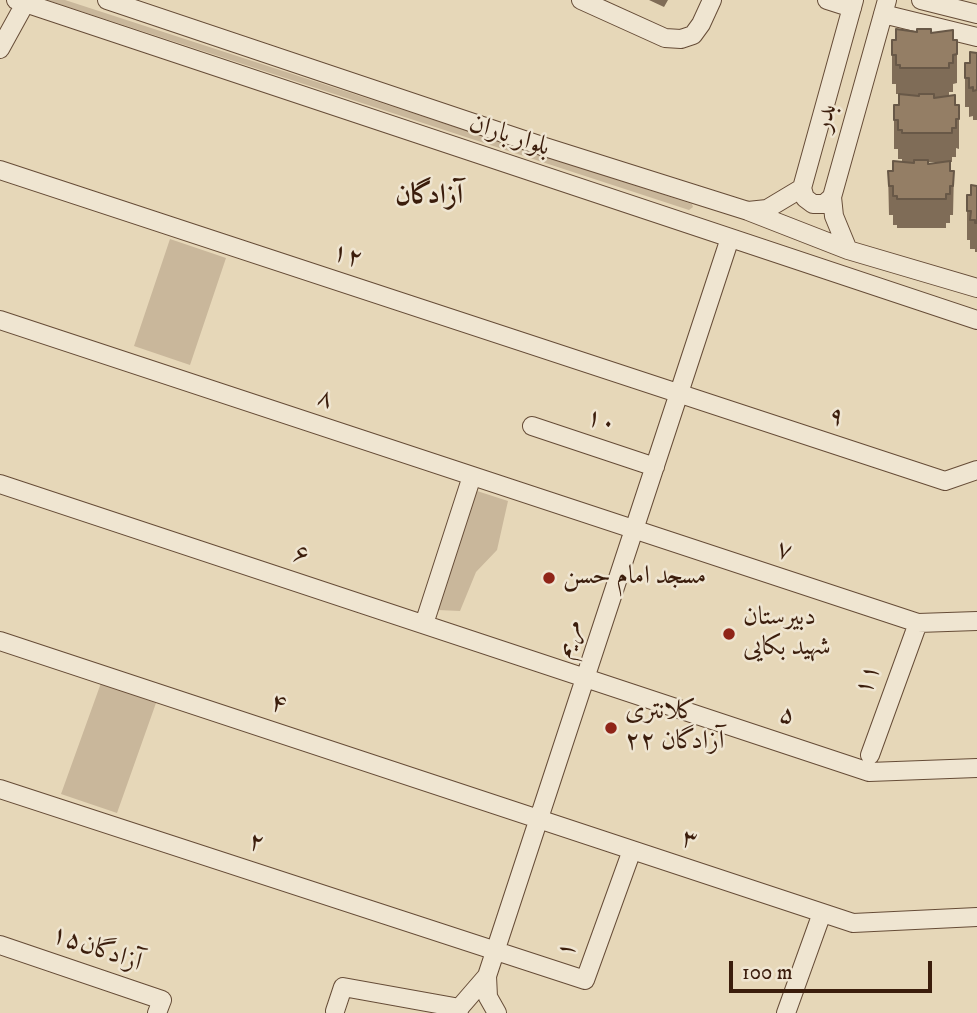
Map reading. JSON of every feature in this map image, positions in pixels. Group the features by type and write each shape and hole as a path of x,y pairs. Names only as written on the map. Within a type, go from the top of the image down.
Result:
{"street":[{"name":"بلوار باران","path":"107,0 748,211 848,250 977,288"},
{"path":"581,0 611,6 665,38 681,39 693,35 712,0"},
{"path":"827,0 853,4"},
{"path":"910,20 919,0 977,14"},
{"name":"بلوار باران","path":"23,1 977,320"},
{"path":"0,48 23,1"},
{"name":"بدر","path":"802,188 853,4"},
{"path":"885,7 910,20 977,37"},
{"name":"بدر","path":"848,250 834,216 832,197 885,7"},
{"path":"535,173 545,146"},
{"name":"۱۲","path":"0,170 678,394"},
{"path":"748,211 767,209 802,188 805,198 813,204 824,204 832,197"},
{"name":"مریم","path":"487,976 730,238"},
{"name":"۸","path":"0,320 634,530"},
{"name":"۹","path":"678,394 945,481 977,470"},
{"name":"۱۰","path":"532,426 655,467"},
{"path":"424,624 472,476"},
{"name":"۶","path":"0,484 585,678"},
{"name":"۷","path":"634,530 918,623"},
{"path":"918,623 977,621"},
{"name":"۱۱","path":"870,755 918,623"},
{"name":"۴","path":"0,641 539,819"},
{"name":"۵","path":"585,678 869,772 977,768"},
{"name":"۲","path":"0,789 496,950"},
{"name":"۳","path":"539,819 853,923 977,917"},
{"name":"۱","path":"496,950 585,980 632,850"},
{"path":"786,1013 822,913"},
{"name":"آزادگان۱۵","path":"0,945 162,1000 157,1013"},
{"path":"335,1011 343,987 458,1011 487,976"},
{"path":"487,976 488,998 497,1013"}],"shaded area":[{"path":"47,0 65,0 692,204 693,207 689,210"},
{"path":"170,239 226,258 190,365 134,346"},
{"path":"477,491 508,501 497,550 476,572 460,611 438,610"},
{"path":"101,683 156,703 117,813 61,794"}],"building":[{"path":"896,29 917,32 917,29 931,29 931,33 953,30 953,40 957,40 957,54 953,55 953,63 949,63 949,68 900,68 900,65 896,65 896,55 892,55 892,40 896,40"},
{"path":"970,52 977,53 977,90 973,91 973,87 969,88 969,78 965,78 965,63 970,63"},
{"path":"899,94 934,94 934,98 955,95 955,105 959,105 956,128 952,128 952,133 902,133 902,130 898,130 898,120 894,120 894,105 899,105"},
{"path":"914,160 928,160 928,164 950,161 950,171 954,171 953,186 950,186 950,194 946,194 946,199 897,199 897,196 893,196 888,171 893,171 893,161 914,163"},
{"path":"971,185 977,186 977,223 970,220 971,211 967,211 967,195 971,195"}],"place":[{"name":"مسجد امام حسن","path":"549,578"},
{"name":"دبیرستان شهید بکایی","path":"729,634"},
{"name":"کلانتری ۲۲ آزادگان","path":"611,728"}],"district":[{"name":"آزادگان","path":"429,197"}]}
